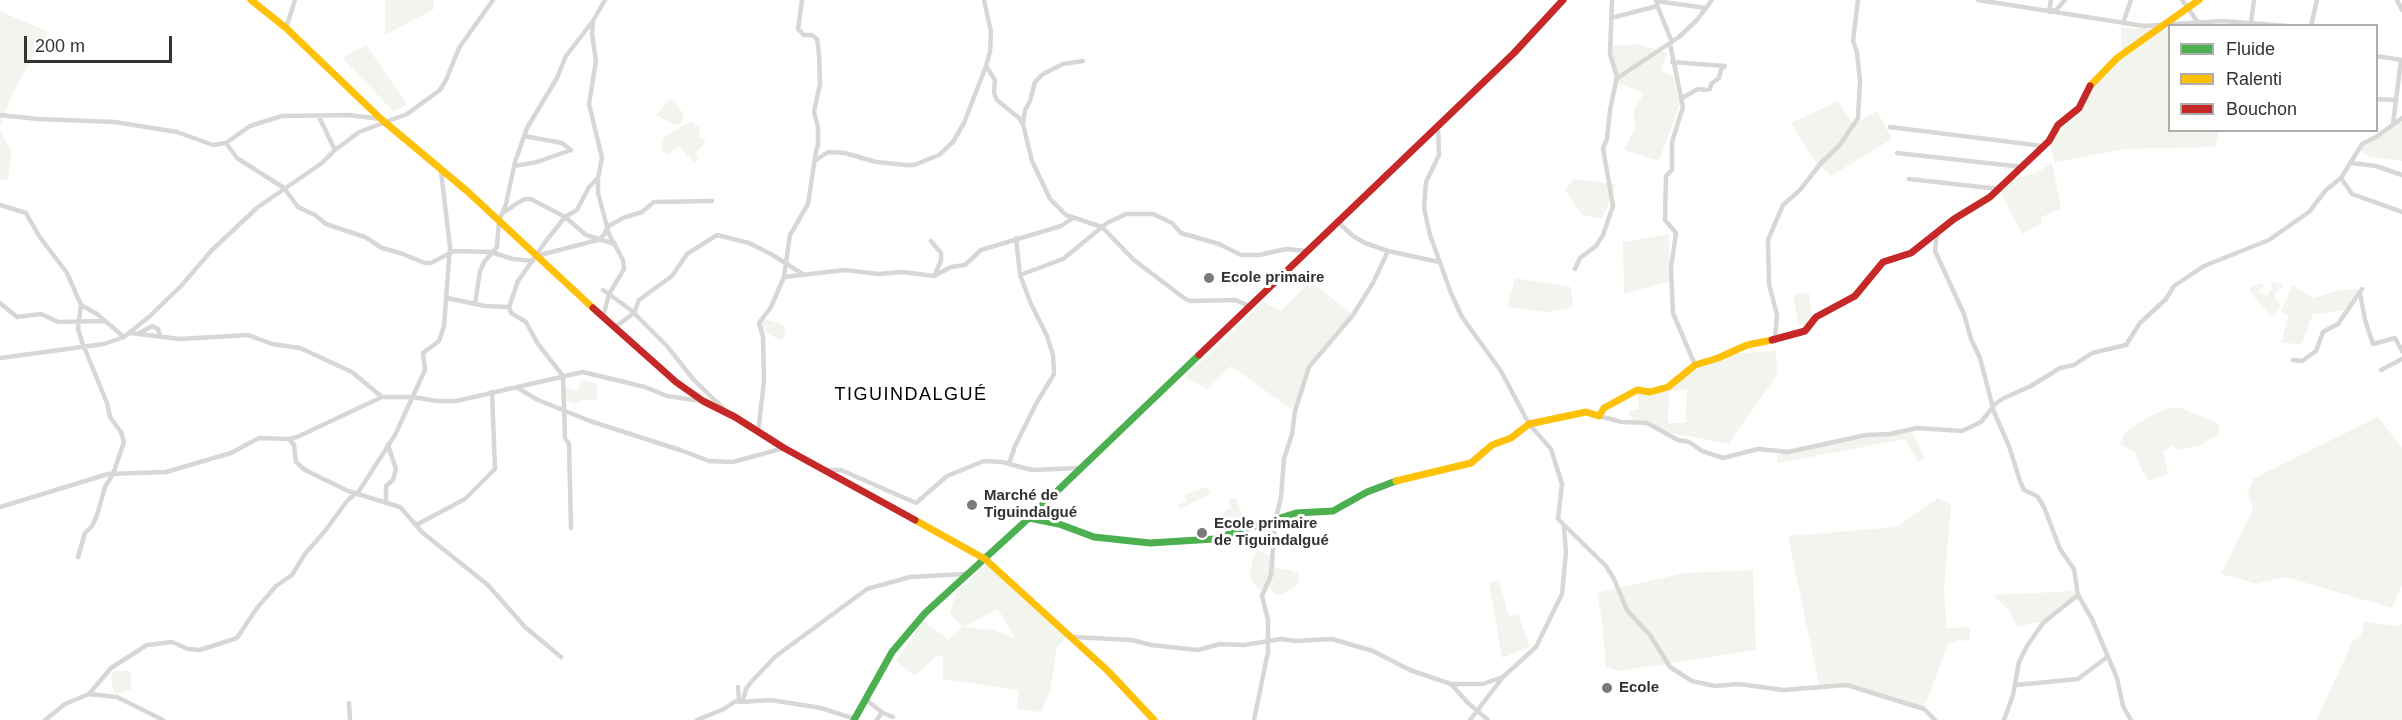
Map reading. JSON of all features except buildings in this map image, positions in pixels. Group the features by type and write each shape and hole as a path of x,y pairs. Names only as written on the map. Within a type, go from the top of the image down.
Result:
{"street":[{"path":"251,0 286,28 383,121 499,221 534,258 544,263 676,382 703,401 728,413 784,448 985,559 1073,637 1154,720"},
{"path":"286,28 295,0"},
{"path":"0,358 115,341 130,333 181,286 238,225 284,188 322,163 359,132 383,121 407,114 440,90 459,48 493,0"},
{"path":"475,304 480,271 491,252 497,247 499,221 524,136 557,78 566,56 593,21 605,0"},
{"path":"758,433 764,381 763,337 759,323 771,307 784,277 790,235 808,204 819,134 814,112 820,84 819,54 815,37 804,35 798,29 802,0"},
{"path":"816,160 828,152 845,153 876,162 914,165 939,155 953,142 964,123 990,52 991,32 984,0"},
{"path":"736,701 771,700 821,708 854,719 900,641 925,613 1029,518 1308,251 1514,53 1563,0"},
{"path":"1575,269 1580,258 1596,246 1607,229 1613,206 1603,148 1607,139 1617,76 1610,54 1612,0"},
{"path":"1616,79 1687,31 1712,0"},
{"path":"1775,339 1777,315 1769,284 1768,240 1783,205 1800,190 1821,163 1839,146 1858,118 1860,81 1857,52 1853,41 1858,0"},
{"path":"1978,0 2144,26 2168,24"},
{"path":"2004,0 2008,5"},
{"path":"2049,12 2051,0"},
{"path":"2049,12 2057,9 2065,0"},
{"path":"2123,23 2131,0"},
{"path":"2182,0 2197,21"},
{"path":"1599,416 1604,408 1636,390 1650,392 1668,387 1695,365 1747,345 1806,331 1816,317 1855,296 1872,279 1881,264 1911,253 1937,230 1990,197 2049,141 2058,125 2079,108 2090,86 2117,58 2199,0"},
{"path":"2251,22 2254,0"},
{"path":"2311,24 2317,0"},
{"path":"2397,0 2402,10"},
{"path":"1611,18 1656,2 1706,8"},
{"path":"1656,2 1671,43 1672,62 1682,98 1682,114 1672,142 1672,170 1666,176 1664,207 1665,223 1676,233 1671,268 1673,313 1695,365"},
{"path":"593,21 592,33 596,61 589,104 594,131 601,151 598,193 609,234 623,260 624,269 609,294 603,317"},
{"path":"2172,24 2197,21 2270,24"},
{"path":"2378,56 2402,60 2393,124"},
{"path":"1083,61 1063,64 1042,74 1034,85 1030,101 1024,110 1023,124 1032,161 1046,192 1059,210 1073,218 1102,227 1134,260 1184,298 1190,301 1236,300 1249,306"},
{"path":"1672,62 1725,66 1709,90 1698,90 1682,98"},
{"path":"986,66 994,80 994,93 997,100 1023,124"},
{"path":"2378,99 2395,100"},
{"path":"0,115 38,119 108,121 177,132 213,145 226,143 250,126 291,114 319,117 348,115 383,121"},
{"path":"319,117 335,150"},
{"path":"1029,518 1059,524 1094,537 1150,543 1214,539 1307,511 1333,511 1367,492 1397,480 1468,464 1480,457 1492,445 1511,438 1529,424 1586,412 1622,422 1647,423 1678,440 1689,442 1702,451 1724,458 1758,449 1788,452 1866,435 1890,434 1910,429 1962,431 1982,422 1992,408 2011,394 2031,386 2060,368 2074,365 2092,353 2126,345 2140,323 2166,299 2174,286 2204,266 2269,240 2308,212 2326,190 2341,178 2362,144 2402,118"},
{"path":"1438,126 1439,154 1426,182 1424,199 1426,221 1451,293 1462,317 1501,371 1529,424 1551,449 1562,484 1557,519 1606,566 1627,610 1650,635 1670,668 1682,677 1715,686 1739,684 1783,690 1833,684 1847,685 1924,709 1935,720"},
{"path":"1890,127 2043,146"},
{"path":"514,166 537,162 571,150 562,143 524,136"},
{"path":"226,143 237,158 284,188 298,207 315,215 326,224 365,237 382,248 424,263 431,263 454,251 491,252 513,259 534,258 598,240 604,235 607,227 623,218 642,212 654,202 712,201"},
{"path":"1898,153 2023,167"},
{"path":"2351,163 2376,166 2402,176"},
{"path":"45,720 65,704 89,694 111,668 147,645 172,642 188,649 200,650 237,638 257,608 276,586 292,575 305,554 347,501 356,494 407,412 425,370 423,353 439,341 442,334 447,298 449,253 441,171"},
{"path":"571,528 563,376 538,344 526,321 511,313 509,307 518,281 565,217 577,210 589,187 598,178"},
{"path":"2341,178 2352,194 2402,212"},
{"path":"1909,179 1999,189"},
{"path":"503,213 525,199 543,204 565,217 586,235 615,244"},
{"path":"0,205 26,213 39,236 67,273 81,305 78,329 107,403 110,417 121,432 123,439 123,448 113,474 105,487 97,515 92,526 85,533 78,557"},
{"path":"1020,275 1063,259 1102,227 1126,214 1153,213 1172,223 1181,233 1219,244 1241,255 1259,255 1286,249 1308,251"},
{"path":"784,277 801,273 845,270 878,274 903,272 934,276 951,267 965,266 981,250 1061,226 1073,218"},
{"path":"1338,222 1358,240 1388,251 1439,262"},
{"path":"1937,230 1935,251 1964,314 1971,339 1980,358 1992,408 2024,489 2037,496 2044,507 2060,549 2074,568 2078,595 2086,607 2117,678 2123,706 2131,720"},
{"path":"615,327 634,313 639,300 672,276 687,254 717,235 749,243 801,273"},
{"path":"1009,464 1036,404 1054,374 1053,355 1047,336 1020,275 1016,238"},
{"path":"931,241 941,253 941,261 934,276"},
{"path":"1254,720 1267,662 1268,620 1262,601 1271,575 1275,519 1281,497 1284,459 1309,367 1353,315 1373,283 1388,251"},
{"path":"603,290 634,313 667,346 694,380 728,413"},
{"path":"2293,360 2304,360 2316,351 2323,332 2336,327 2361,291 2365,320 2373,344 2395,338 2402,351"},
{"path":"447,298 475,304 509,307"},
{"path":"0,303 14,317 41,314 58,321 105,321"},
{"path":"81,305 98,314 124,337"},
{"path":"137,334 152,326 158,328 160,335"},
{"path":"130,333 180,339 248,335 272,344 300,348 337,363 352,372 382,397"},
{"path":"2381,370 2402,359"},
{"path":"0,507 70,484 113,474 166,472 231,453 253,440 289,440 347,416 382,397 412,397 446,402 583,372 645,387 667,396 703,401"},
{"path":"516,387 565,412 716,463 733,462 784,448"},
{"path":"416,525 465,499 495,470 492,392"},
{"path":"289,440 294,446 296,462 300,467 356,494 400,507 423,533 488,585 525,627 561,657"},
{"path":"386,502 386,486 393,480 396,469 388,445"},
{"path":"827,470 841,470 916,503 956,471 984,461 1032,470 1081,468"},
{"path":"1470,720 1503,677 1536,647 1557,605 1564,582 1566,552 1564,525"},
{"path":"697,720 724,709 736,701 743,700 746,688 776,656 867,589 910,578 968,574"},
{"path":"2004,720 2016,685 2019,662 2026,646 2040,627 2078,595"},
{"path":"1073,637 1132,640 1151,645 1198,650 1220,644 1244,645 1266,641 1332,639 1373,651 1410,670 1451,684 1483,684 1503,677"},
{"path":"2016,685 2078,679 2107,657"},
{"path":"1451,684 1488,720"},
{"path":"736,701 738,687"},
{"path":"89,694 117,697 164,720"},
{"path":"865,699 892,717"},
{"path":"350,703 350,720"},
{"path":"877,720 882,712"}],"shaded area":[{"path":"385,0 434,0 434,9 385,35"},
{"path":"0,11 48,32 13,92 0,125"},
{"path":"2121,28 2168,28 2168,132 2219,132 2215,147 2127,149 2055,162 2049,141 2058,125 2079,108 2084,96 2121,51"},
{"path":"1638,44 1667,53 1661,71 1673,76 1681,101 1659,161 1624,150 1635,127 1634,110 1644,93 1619,84 1611,64 1609,46"},
{"path":"366,45 407,104 394,112 342,58"},
{"path":"669,100 675,101 684,115 681,124 675,125 656,115"},
{"path":"1838,101 1853,124 1877,111 1892,139 1831,176 1813,159 1791,123"},
{"path":"2402,118 2402,161 2369,157 2358,149"},
{"path":"691,121 700,128 699,137 706,141 695,154 698,159 695,163 678,146 668,154 661,151 664,137"},
{"path":"0,132 12,151 8,180 0,179"},
{"path":"2052,163 2061,208 2042,217 2041,224 2022,234 1999,189 2011,180 2034,174"},
{"path":"1574,179 1616,184 1602,219 1582,215 1565,190"},
{"path":"1669,234 1670,281 1624,294 1623,242"},
{"path":"1515,278 1571,287 1573,305 1568,309 1545,312 1507,307"},
{"path":"1310,281 1353,315 1309,367 1303,392 1291,409 1231,366 1207,389 1185,377 1263,302 1281,311"},
{"path":"2271,281 2283,285 2275,294 2275,299 2281,305 2271,316 2249,291 2252,286 2261,284 2264,286 2258,291 2267,296 2272,289"},
{"path":"2292,285 2313,298 2339,290 2362,289 2349,310 2313,314 2302,344 2281,343 2288,316 2281,312"},
{"path":"1809,293 1812,318 1807,325 1798,325 1795,295"},
{"path":"762,318 781,324 785,328 784,338 780,340 761,330 759,323"},
{"path":"1776,351 1777,372 1728,444 1662,431 1647,423 1633,423 1629,411 1639,409 1637,390 1668,387 1692,366 1726,354","holes":["1687,389 1685,423 1668,423 1669,391"]},
{"path":"581,380 596,383 598,391 596,401 584,399 575,404 565,400 564,387 578,391"},
{"path":"2168,408 2181,408 2220,424 2218,434 2201,445 2178,450 2172,446 2163,451 2168,474 2149,480 2141,469 2136,453 2120,444 2125,432"},
{"path":"2378,417 2402,448 2402,585 2392,608 2285,577 2257,584 2221,574 2253,509 2248,492 2253,479"},
{"path":"1910,429 1925,458 1918,463 1905,439 1778,463 1777,455 1788,452 1866,435 1879,436"},
{"path":"1207,487 1211,494 1179,509 1178,505 1186,501 1184,495"},
{"path":"1236,498 1247,527 1228,532 1219,515 1231,507 1229,499"},
{"path":"1938,498 1951,504 1944,590 1947,628 1970,627 1970,641 1959,640 1948,644 1924,709 1853,687 1819,685 1788,536 1897,527"},
{"path":"1258,551 1273,557 1273,567 1291,570 1298,574 1299,580 1295,587 1277,596 1267,585 1259,591 1249,576 1254,555"},
{"path":"982,565 995,566 1069,635 1057,647 1050,692 1041,712 1017,709 1018,690 943,679 943,656 938,655 915,676 896,661 923,621 949,640 962,627 950,613 960,586 967,584","holes":["998,609 1015,638 992,630 964,627"]},
{"path":"1753,570 1756,650 1620,671 1606,667 1597,593 1684,573"},
{"path":"1499,581 1509,617 1518,614 1530,647 1502,658 1489,582"},
{"path":"2076,591 2075,597 2047,620 2017,627 2008,609 1992,595"},
{"path":"2364,622 2399,626 2402,623 2402,720 2316,720 2353,641 2361,635"},
{"path":"114,671 128,671 132,675 131,689 118,694 114,693 111,678"}],"traffic: fast":[{"path":"854,720 892,652 925,613 1029,518 1199,355"},
{"path":"1029,518 1059,524 1094,537 1150,543 1214,539 1296,513 1333,511 1367,492 1396,481"}],"traffic: slow":[{"path":"251,0 286,28 381,119 467,191 593,308"},
{"path":"2090,86 2117,58 2199,0"},
{"path":"1396,481 1471,463 1492,445 1511,438 1529,424 1586,412 1599,416 1604,408 1637,390 1650,392 1668,387 1695,365 1747,345 1772,340"},
{"path":"915,520 985,559 1108,671 1154,720"}],"traffic: jam":[{"path":"1199,355 1514,53 1563,0"},
{"path":"1772,340 1805,331 1816,317 1855,296 1883,262 1911,253 1954,219 1990,197 2049,141 2058,125 2079,108 2090,86"},
{"path":"593,308 676,382 703,401 915,520"}],"place":[{"name":"Ecole primaire","path":"1209,278"},
{"name":"Marché de Tiguindalgué","path":"972,505"},
{"name":"Ecole primaire de Tiguindalgué","path":"1202,533"},
{"name":"Ecole","path":"1607,688"}],"district":[{"name":"TIGUINDALGUÉ","path":"911,395"}]}
